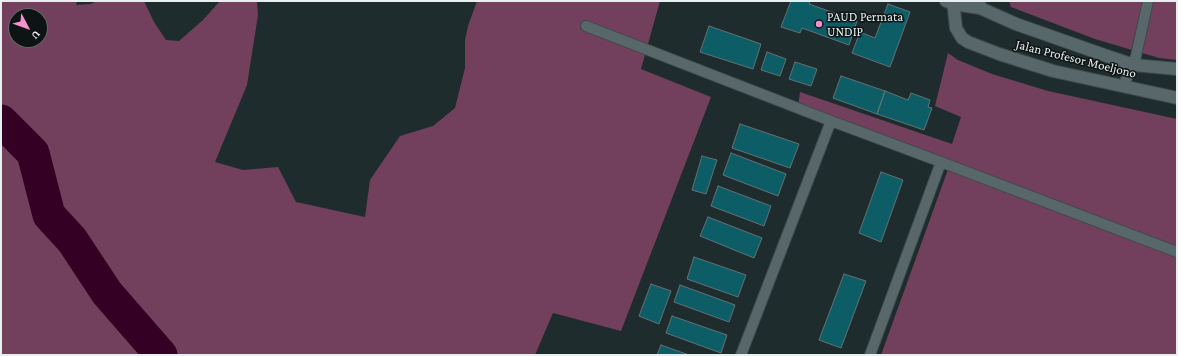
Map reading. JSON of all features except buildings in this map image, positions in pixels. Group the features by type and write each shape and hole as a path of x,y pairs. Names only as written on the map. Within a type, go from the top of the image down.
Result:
{"street":[{"path":"951,2 980,4 1016,24 1107,56 1134,64 1177,69"},
{"name":"Jalan Profesor Moeljono","path":"951,2 958,34 968,42 999,54 1053,71 1123,85 1177,98"}],"lane":[{"path":"1123,85 1134,64 1148,1"},
{"path":"586,26 831,121 1177,252"},
{"path":"741,355 831,121"},
{"path":"870,355 941,162"}],"shaded area":[{"path":"1,1 77,1 76,5 91,4 97,1 144,1 154,22 166,40 179,41 203,20 220,1 257,1 258,15 247,85 215,162 243,170 278,167 296,202 365,217 370,180 400,136 433,126 455,108 465,68 465,40 468,26 477,1 660,1 641,69 711,97 621,331 553,313 535,355 1,355"},
{"path":"1009,1 1177,1 1177,60 1159,58 1095,39 1011,7"},
{"path":"948,53 958,60 992,74 1048,91 1177,119 1177,355 881,355 951,161 798,106 800,92 952,144 961,117 935,106"}],"waterway":[{"path":"1,121 33,153 49,215 72,240 107,293 161,355"}],"place":[{"name":"PAUD Permata UNDIP","path":"819,24"}]}
